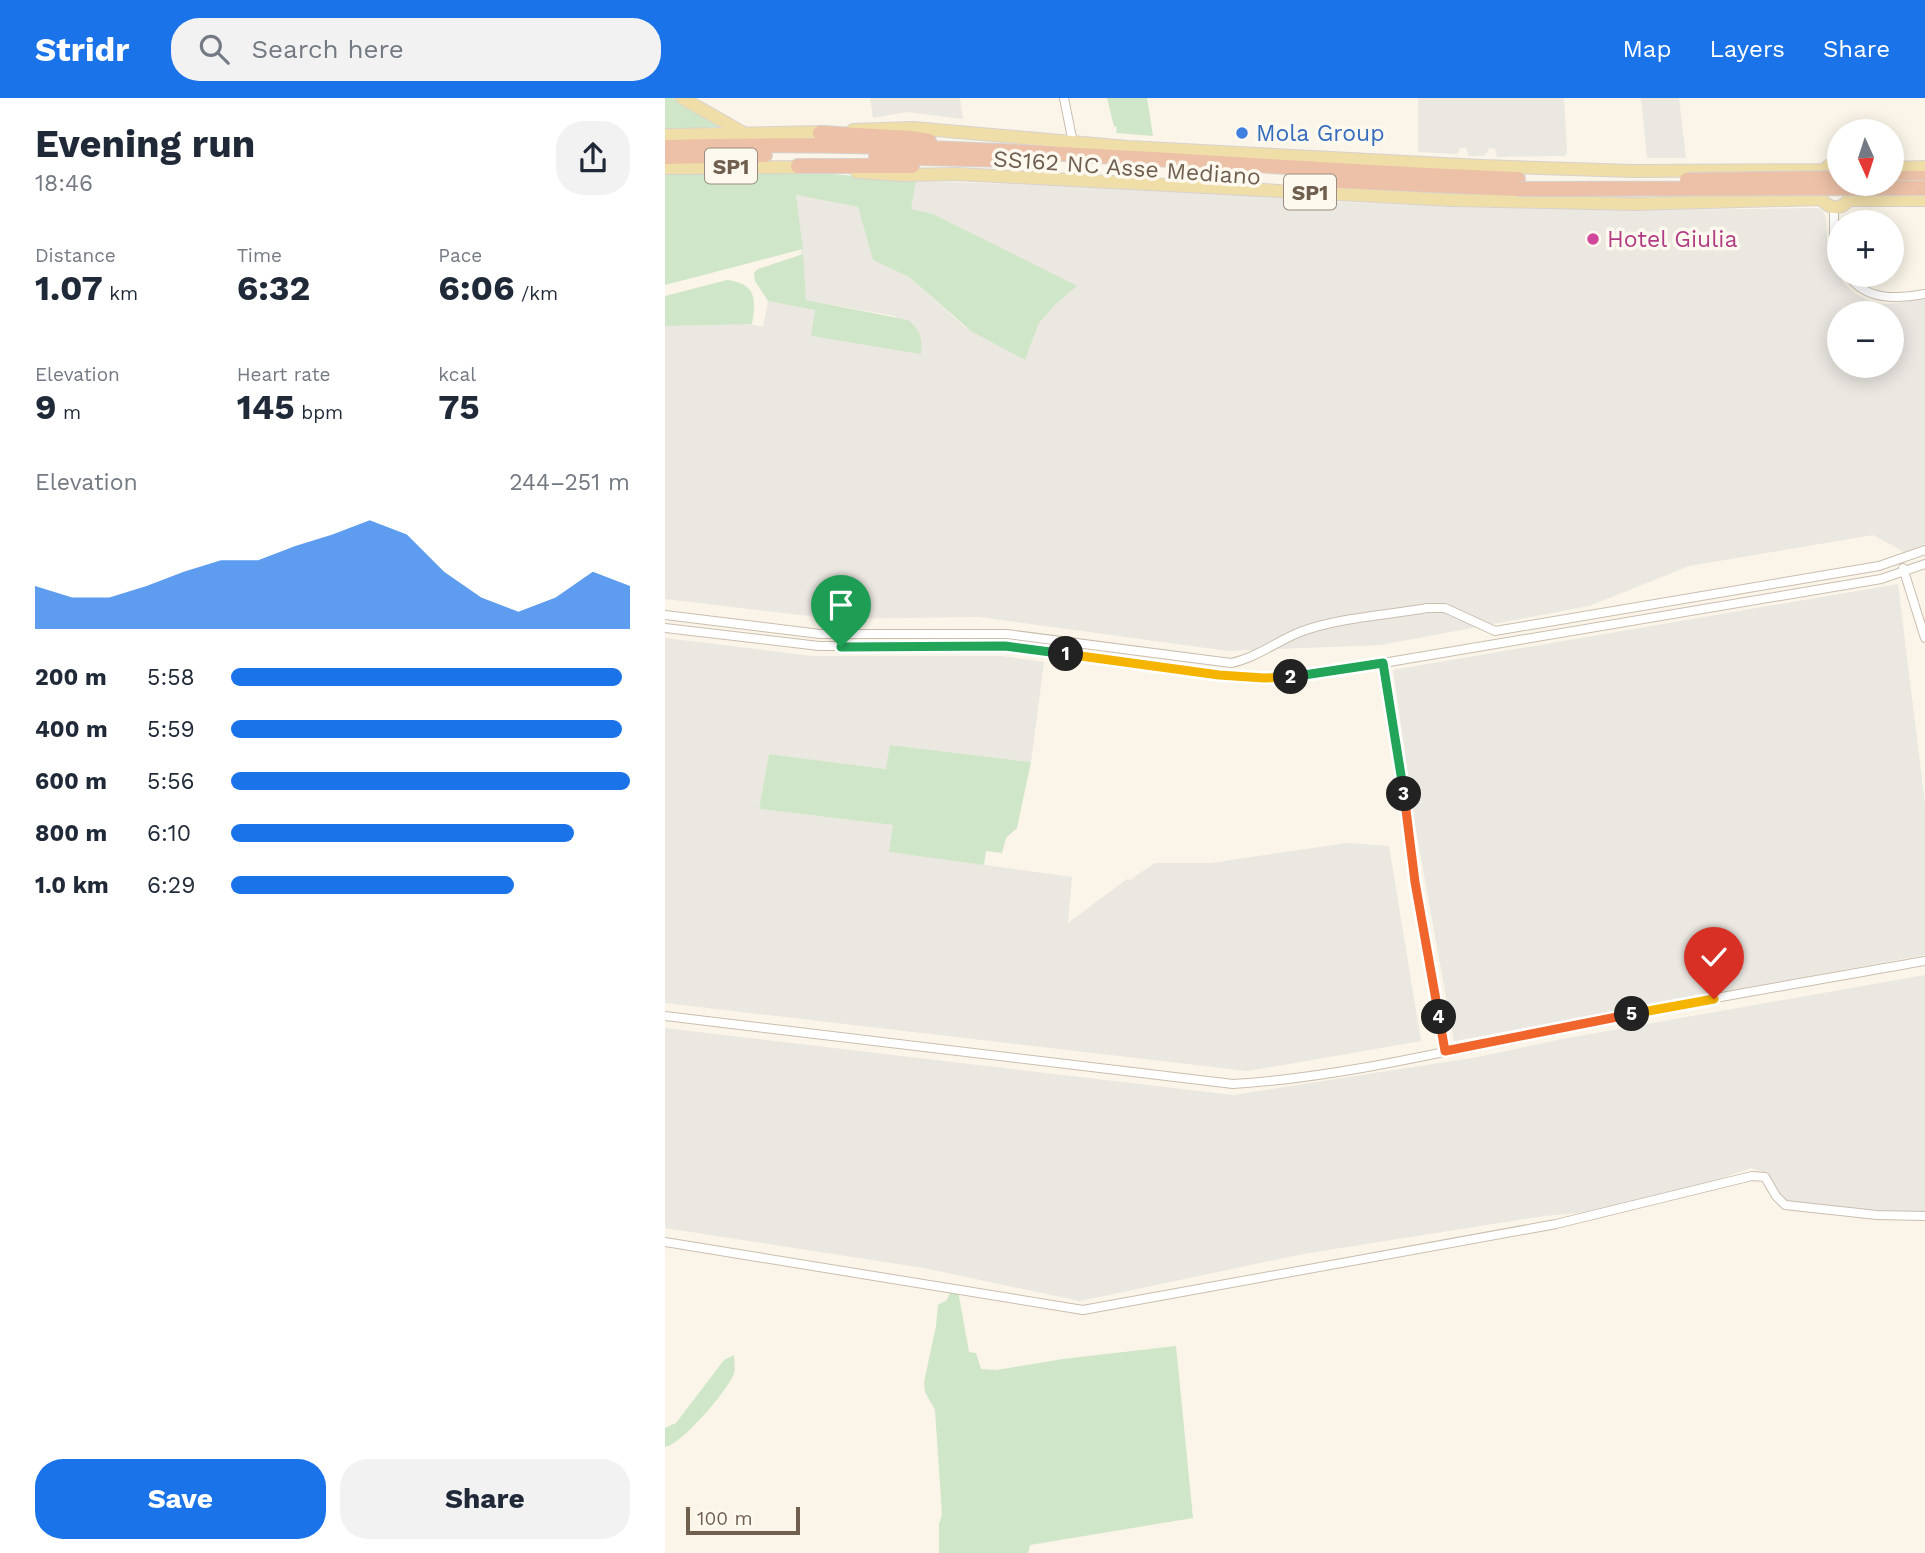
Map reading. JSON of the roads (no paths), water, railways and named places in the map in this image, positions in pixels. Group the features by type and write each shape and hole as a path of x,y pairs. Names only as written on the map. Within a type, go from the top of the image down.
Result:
{"highway":[{"path":"820,133 912,138 961,148"},
{"name":"SS162 NC Asse Mediano","path":"665,146 961,148 1518,184 1827,178"},
{"name":"SS162 NC Asse Mediano","path":"665,157 779,155 1022,160 1277,178 1518,184 1925,188"},
{"path":"798,166 883,167 1022,160"},
{"path":"1904,178 1925,178"}],"main road":[{"path":"682,98 745,134"},
{"name":"SP1","path":"665,135 820,133 879,127 1073,143 1494,167 1822,172 1827,168"},
{"name":"SP1","path":"665,168 798,166 904,175 958,174 1451,200 1635,204 1821,198 1826,205 1834,208"},
{"path":"1904,168 1925,167"},
{"path":"1834,208 1841,207 1850,198 1925,200"}],"street":[{"path":"1064,98 1073,143"},
{"path":"1858,287 1870,294 1893,298 1925,294"},
{"path":"665,615 820,634 1007,634 1231,663 1245,659 1301,631 1427,608 1445,608 1495,631 1879,566 1925,550"},
{"path":"1900,560 1925,638"},
{"path":"665,628 841,647 1005,646 1240,677 1285,677 1881,579 1925,564"},
{"path":"1383,663 1415,882 1445,1051"},
{"path":"665,1016 1233,1084 1271,1082 1925,961"},
{"path":"665,1242 1083,1310 1556,1224 1752,1177 1765,1177 1785,1205 1877,1215 1925,1216"}],"place":[{"name":"Mola Group","path":"1242,133"},
{"name":"Hotel Giulia","path":"1593,239"}]}
